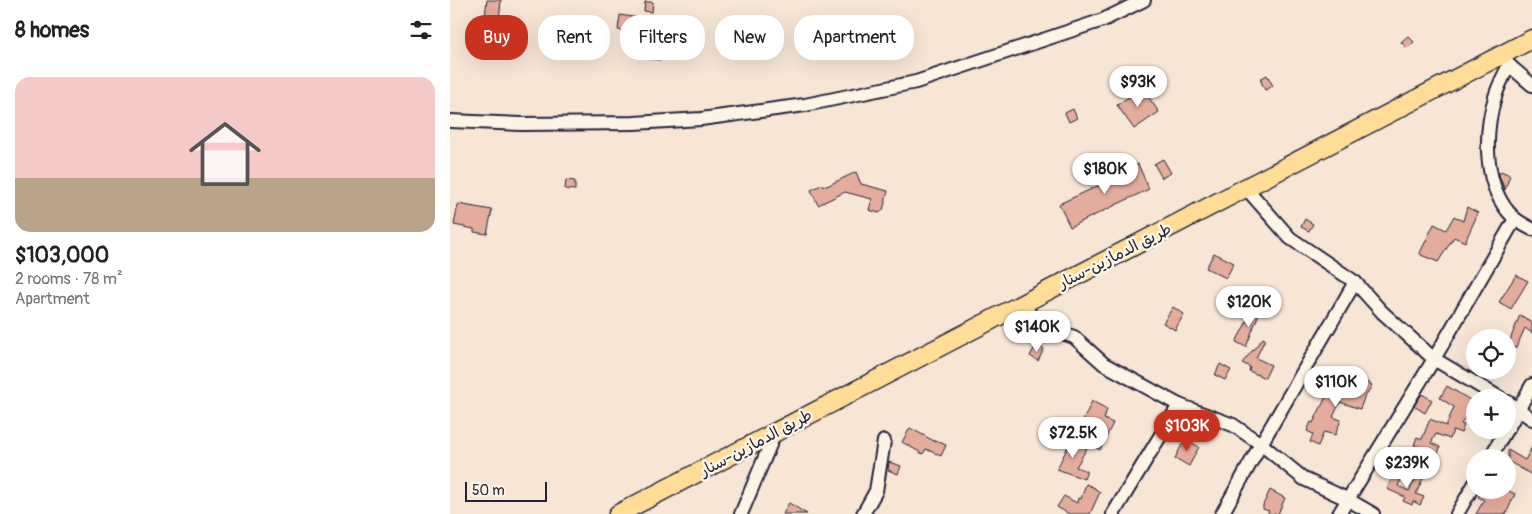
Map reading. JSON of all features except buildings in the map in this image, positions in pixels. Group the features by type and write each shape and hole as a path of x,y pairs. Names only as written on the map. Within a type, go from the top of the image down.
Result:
{"highway":[{"name":"طريق الدمازين-سنار","path":"618,514 1246,188 1506,60 1532,39"}],"street":[{"path":"450,121 521,124 634,123 701,119 805,105 916,82 1103,20 1144,0"},
{"path":"1532,85 1506,60 1495,96 1489,125 1488,168 1496,193 1508,212 1515,219 1532,229"},
{"path":"1246,188 1290,238 1355,282 1382,312 1434,359 1485,389"},
{"path":"1339,514 1434,359 1515,219"},
{"path":"1222,514 1355,282"},
{"path":"1023,304 1037,324 1074,337 1104,364 1179,405 1233,425 1261,444 1304,480 1347,499 1373,514"},
{"path":"1516,414 1532,385"},
{"path":"1113,514 1179,405"},
{"path":"1516,407 1532,419"},
{"path":"741,514 774,433"},
{"path":"863,514 876,491 884,441"},
{"path":"1457,514 1466,498"}]}
